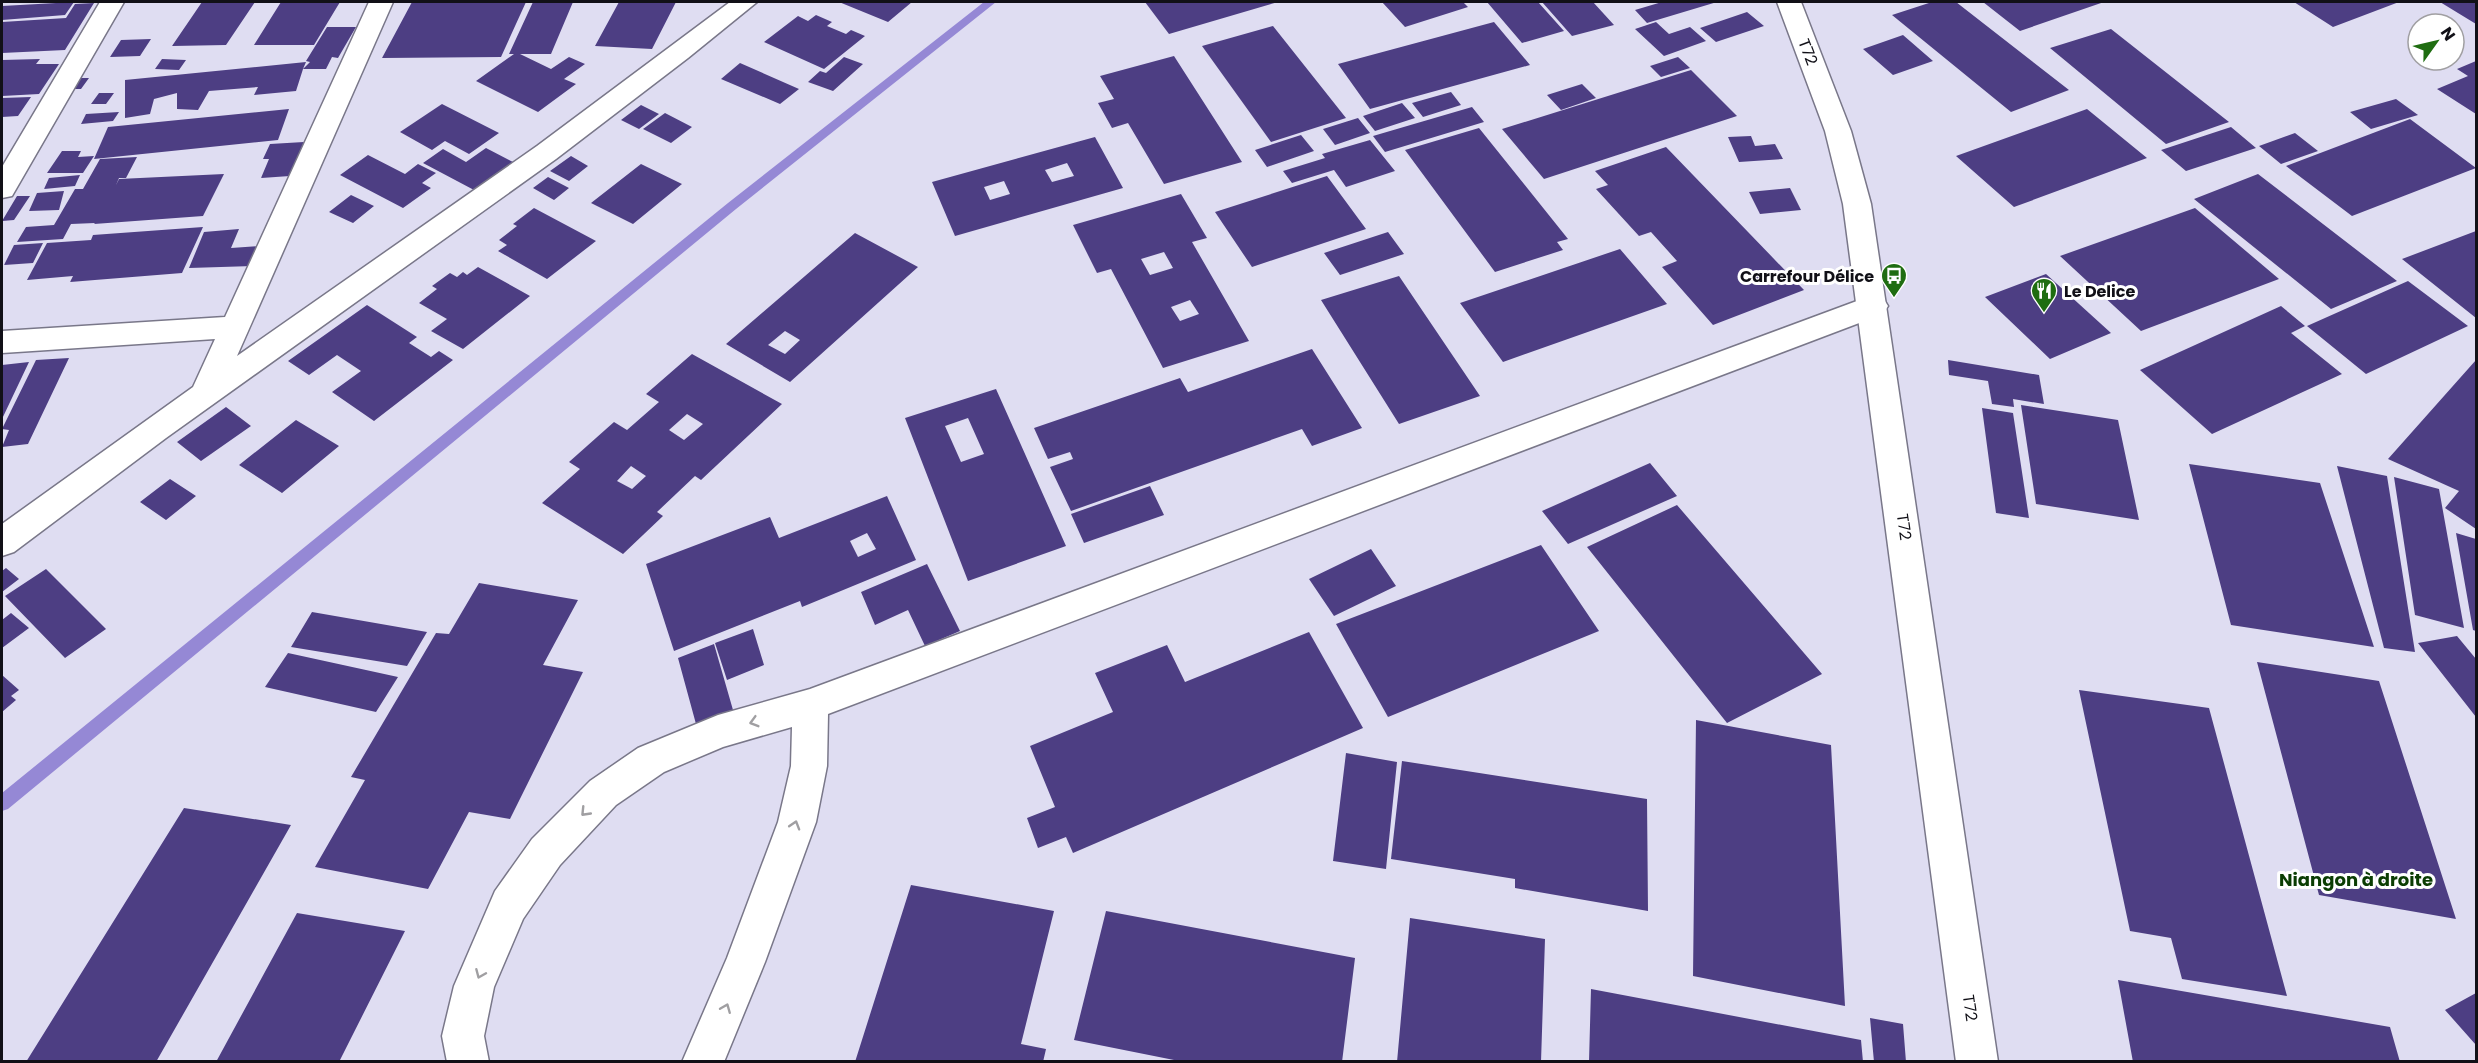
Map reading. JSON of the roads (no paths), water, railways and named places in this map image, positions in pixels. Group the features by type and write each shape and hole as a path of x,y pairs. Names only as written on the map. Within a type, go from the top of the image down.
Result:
{"street":[{"path":"2,189 112,2"},
{"path":"204,395 381,2"},
{"path":"2,542 204,395 502,186 745,2"},
{"name":"T72","path":"1789,2 1838,131 1857,204 1977,1062"},
{"path":"468,1062 463,1036 474,986 509,905 546,852 603,793 651,760 718,732 810,705 1873,306"},
{"path":"2,342 234,327"},
{"path":"703,1062 745,962 797,822 809,766 810,705"}],"waterway":[{"path":"2,803 732,206 990,2"}],"place":[{"name":"Carrefour Délice","path":"1894,299"},
{"name":"Le Delice","path":"2044,314"}],"district":[{"name":"Niangon à droite","path":"2356,879"}]}
